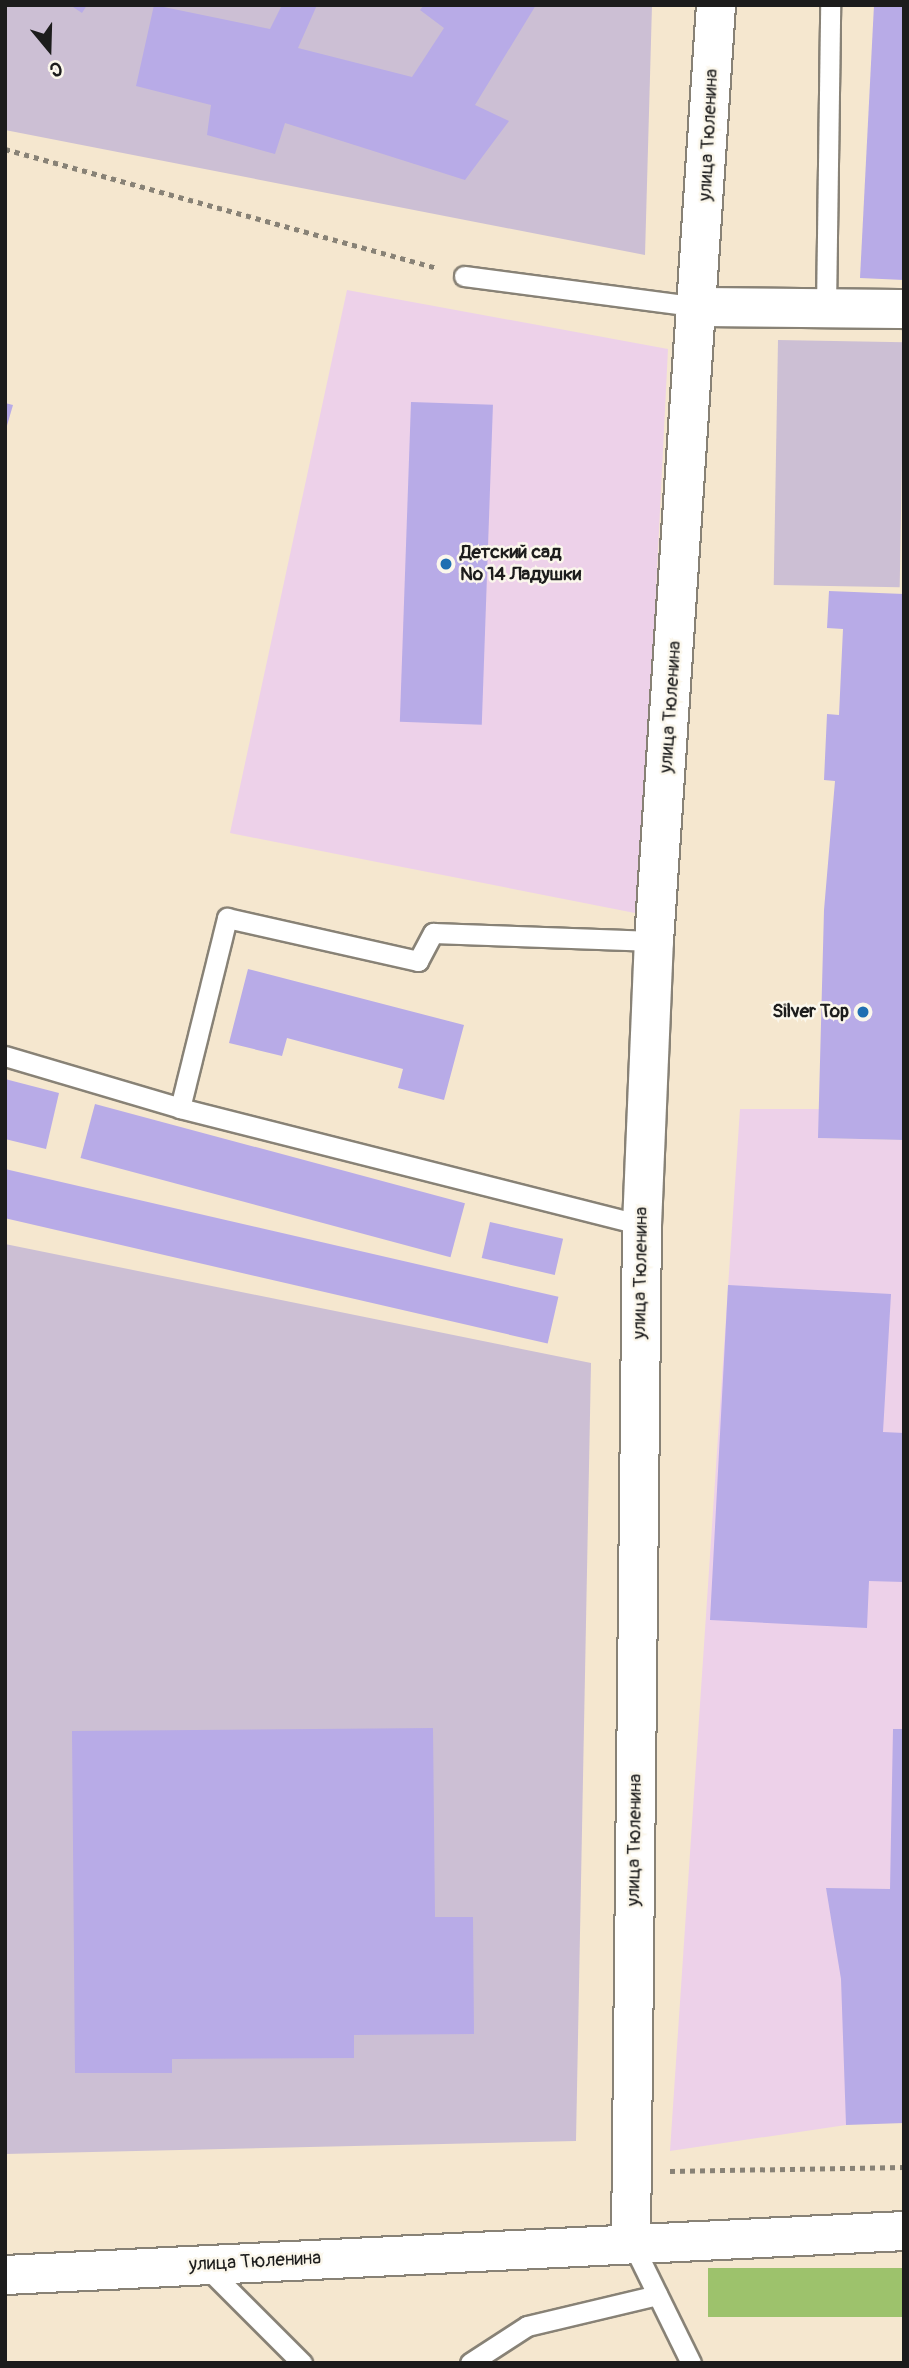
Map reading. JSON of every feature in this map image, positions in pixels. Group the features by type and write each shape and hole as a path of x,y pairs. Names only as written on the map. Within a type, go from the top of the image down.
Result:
{"street":[{"name":"улица Тюленина","path":"631,2241 642,1225 654,941 699,307 716,5"},
{"path":"699,307 904,309"},
{"name":"улица Тюленина","path":"5,2275 631,2241 904,2231"}],"lane":[{"path":"826,308 830,5"},
{"path":"464,276 699,307"},
{"path":"180,1108 226,918 418,961 433,933 654,941"},
{"path":"5,1056 180,1108 642,1225"},
{"path":"631,2241 691,2363"},
{"path":"203,2264 302,2363"},
{"path":"470,2363 527,2326 657,2295"}],"path":[{"path":"5,149 464,276"},
{"path":"631,2172 904,2167"}],"shaded area":[{"path":"5,5 652,5 645,255 5,130"},
{"path":"347,290 668,349 640,914 230,833"},
{"path":"778,340 904,342 900,587 774,585"},
{"path":"740,1109 819,1109 819,1138 904,1140 904,1977 846,2125 670,2151"},
{"path":"5,1244 591,1363 576,2141 5,2154"}],"green space":[{"path":"708,2268 904,2268 904,2317 708,2317"}],"building":[{"path":"70,5 87,5 82,13"},
{"path":"154,5 270,29 282,5 317,5 298,48 412,77 444,28 420,10 424,5 536,5 475,105 509,121 465,180 285,123 275,154 207,135 211,105 136,86"},
{"path":"874,5 904,5 904,280 860,278"},
{"name":"Детский сад № 14 Ладушки","path":"411,402 493,405 482,725 400,722"},
{"path":"5,403 13,405 6,429 5,429"},
{"path":"829,591 904,594 904,1140 818,1138 824,910 835,781 824,780 827,714 839,715 843,629 827,628"},
{"path":"248,969 464,1025 444,1100 398,1088 403,1069 287,1038 282,1056 229,1043"},
{"path":"5,1079 59,1093 46,1149 5,1139"},
{"path":"95,1104 465,1203 450,1257 81,1158"},
{"path":"5,1169 558,1297 548,1344 5,1218"},
{"path":"490,1222 563,1239 555,1275 482,1258"},
{"path":"728,1285 891,1294 883,1432 904,1433 904,1582 869,1581 867,1628 710,1620"},
{"path":"433,1728 435,1917 473,1917 474,2034 354,2035 354,2058 172,2059 172,2073 75,2073 72,1731"},
{"path":"893,1729 904,1729 904,2123 846,2125 841,1979 826,1888 890,1889"}],"place":[{"name":"Детский сад № 14 Ладушки","path":"446,564"},
{"name":"Silver Top","path":"863,1012"}]}
